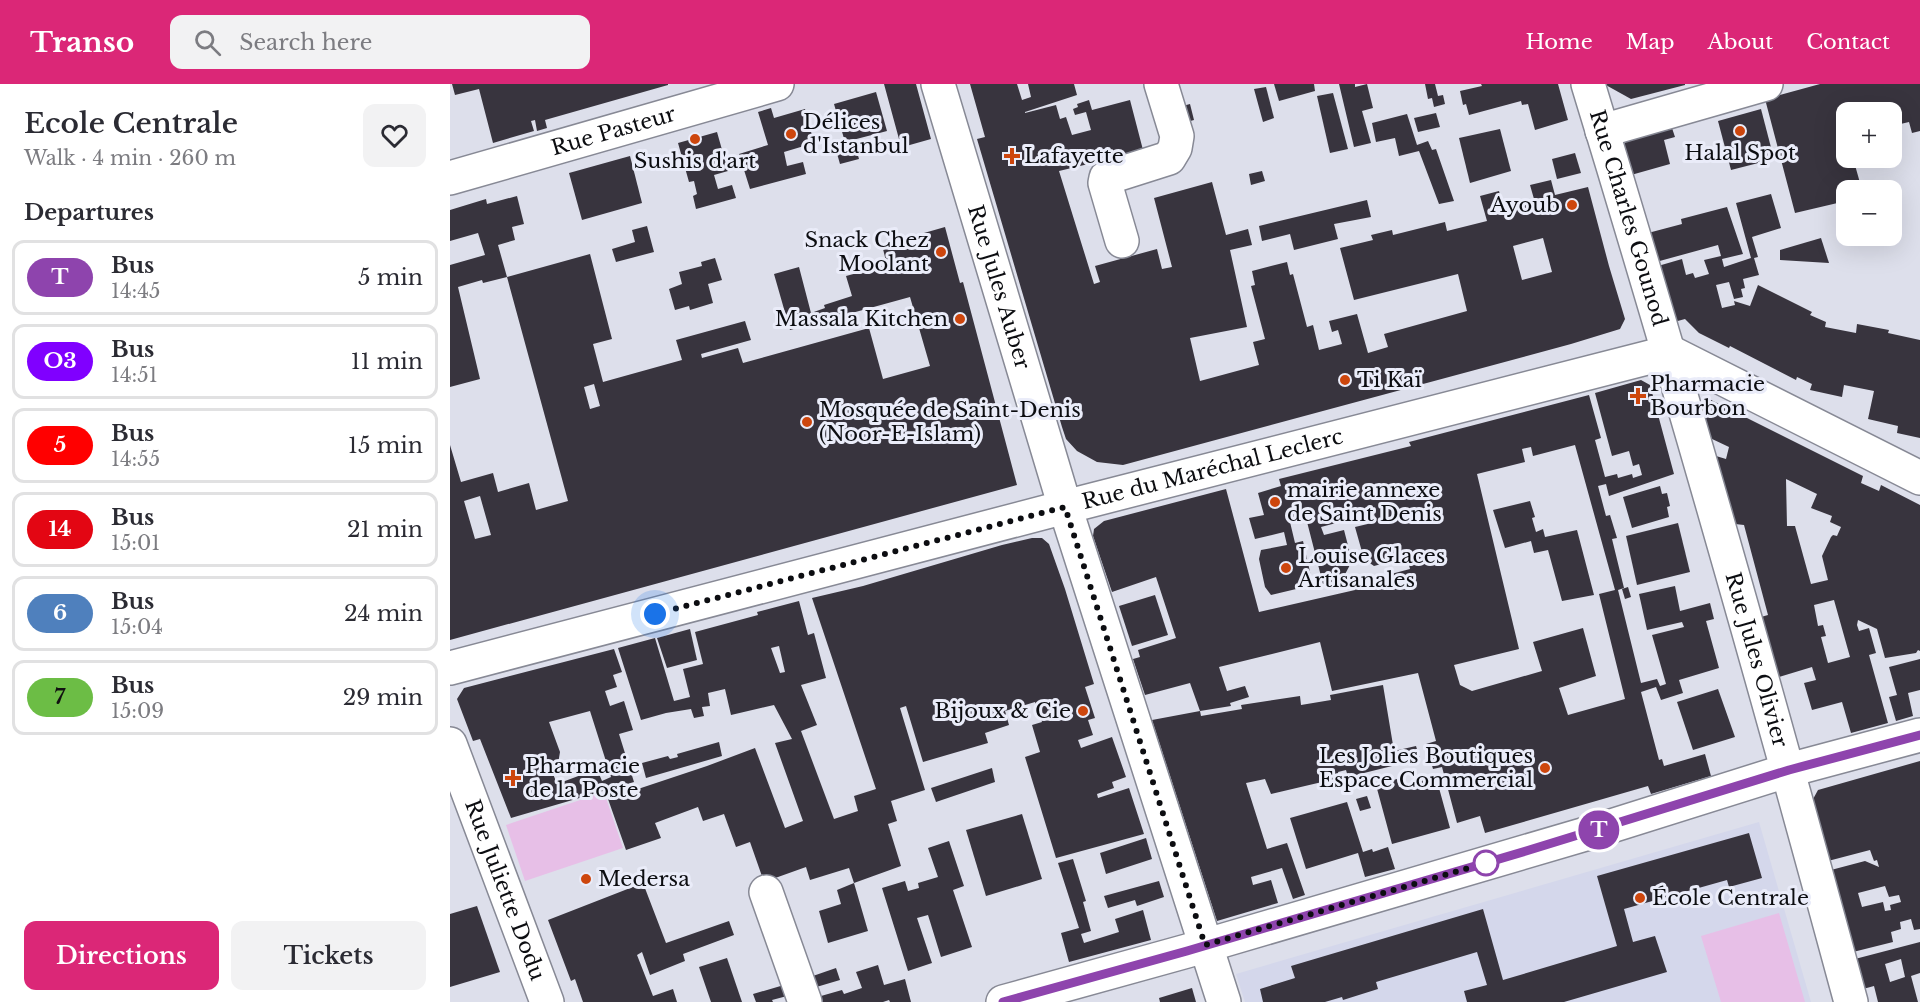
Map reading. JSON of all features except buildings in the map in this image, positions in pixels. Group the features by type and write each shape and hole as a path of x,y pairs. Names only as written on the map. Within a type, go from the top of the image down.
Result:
{"street":[{"name":"Rue Pasteur","path":"450,178 777,84"},
{"name":"Rue Jules Auber","path":"938,84 1065,507 1224,1002"},
{"path":"1122,241 1105,183 1106,178 1169,158 1175,148 1177,136 1161,84"},
{"name":"Rue Charles Gounod","path":"1588,84 1670,352"},
{"path":"1602,130 1766,84"},
{"name":"Rue du Maréchal Leclerc","path":"450,668 1670,352"},
{"path":"1670,352 1920,478"},
{"name":"Rue Jules Olivier","path":"1670,352 1789,770 1851,1002"},
{"path":"1003,1002 1578,836 1789,770 1920,735"},
{"name":"Rue Juliette Dodu","path":"450,744 547,1002"},
{"path":"766,892 805,1002"}],"shaded area":[{"path":"604,792 623,848 525,881 506,825"},
{"name":"École Centrale","path":"1759,822 1811,1002 1245,1002 1236,974"},
{"path":"1779,913 1805,1002 1721,1002 1701,936"}],"bus line":[{"name":"T","path":"1003,1002 1484,864 1789,770 1920,735"}],"place":[{"name":"Halal Spot","path":"1740,131"},
{"name":"Délices d'Istanbul","path":"791,134"},
{"name":"Sushis d'art","path":"695,139"},
{"name":"Lafayette","path":"1012,156"},
{"name":"Ayoub","path":"1572,205"},
{"name":"Snack Chez Moolant","path":"941,252"},
{"name":"Massala Kitchen","path":"960,319"},
{"name":"Ti Kaï","path":"1345,380"},
{"name":"Pharmacie Bourbon","path":"1638,396"},
{"name":"Mosquée de Saint-Denis (Noor-E-Islam)","path":"807,422"},
{"name":"mairie annexe de Saint Denis","path":"1275,502"},
{"name":"Louise Glaces Artisanales","path":"1286,568"},
{"name":"Bijoux & Cie","path":"1083,711"},
{"name":"Les Jolies Boutiques Espace Commercial","path":"1545,768"},
{"name":"Pharmacie de la Poste","path":"513,778"},
{"name":"Medersa","path":"586,879"},
{"name":"École Centrale","path":"1640,898"}],"route":[{"path":"655,614 1065,507 1205,945 1486,863"}]}
